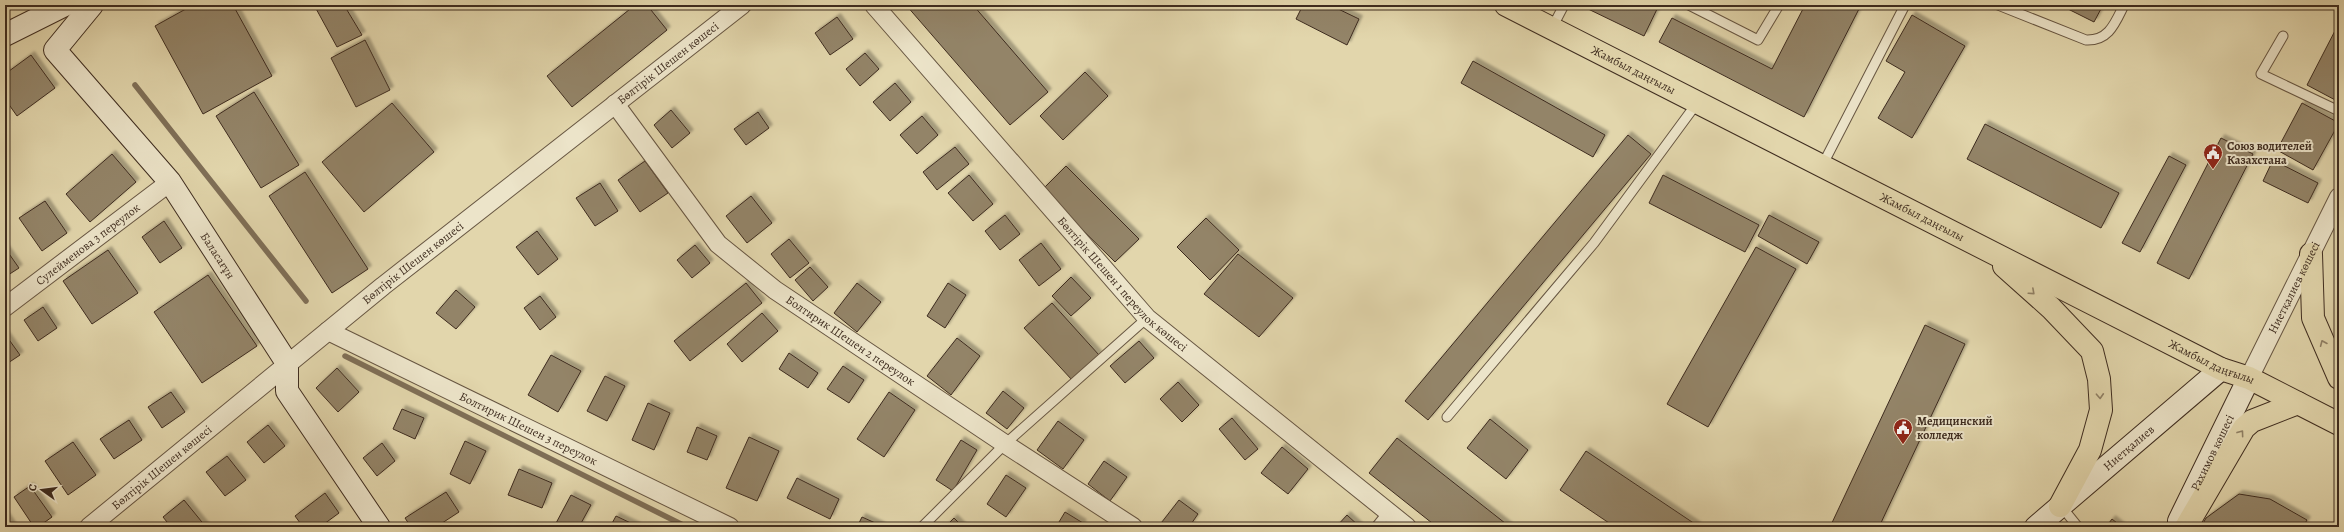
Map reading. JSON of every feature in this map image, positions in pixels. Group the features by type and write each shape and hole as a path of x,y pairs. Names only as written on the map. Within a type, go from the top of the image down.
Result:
{"main road":[{"name":"Жамбыл даңғылы","path":"1506,5 1697,103 1823,164 2221,369 2249,378 2339,424"},
{"path":"1983,246 2051,308 2092,351 2099,379 2101,410 2090,450 2060,506"},
{"path":"2311,254 2313,318 2339,378"},
{"path":"2186,527 2244,428 2252,421 2298,403"}],"street":[{"path":"5,35 65,5"},
{"name":"Баласағұн","path":"92,5 55,50 170,182 287,363"},
{"name":"Бөлтірік Шешен көшесі","path":"89,527 287,363 742,5"},
{"name":"Бөлтірік Шешен 1 переулок көшесі","path":"874,5 1147,318 1407,527"},
{"name":"Болтирик Шешен 2 переулок","path":"615,104 718,244 775,290 1005,444 1133,527"},
{"name":"Сулейменова 3 переулок","path":"5,307 170,182"},
{"name":"Ниетқалиев көшесі","path":"2249,378 2339,197"},
{"name":"Болтирик Шешен 3 переулок","path":"328,331 730,527"},
{"path":"287,363 287,391 379,527"},
{"name":"Ниетқалиев","path":"2036,527 2221,369"},
{"name":"Рахимов көшесі","path":"2176,527 2249,378"}],"lane":[{"path":"1552,28 1564,5"},
{"path":"1689,5 1758,40 1779,5"},
{"path":"1823,164 1905,5"},
{"path":"1998,5 2086,40 2095,40 2104,37 2112,29 2124,5"},
{"path":"2283,36 2261,74 2339,111"},
{"path":"1447,417 1594,243 1697,103"},
{"path":"922,527 1005,444 1147,318"},
{"path":"2060,506 2078,527"},
{"path":"1376,527 1388,512"}],"building":[{"path":"193,5 233,5 272,76 203,114 155,26"},
{"path":"314,5 344,5 362,35 337,47"},
{"path":"635,5 647,5 667,30 572,107 547,76"},
{"path":"906,5 973,5 1048,92 1010,125"},
{"path":"1303,5 1330,5 1359,19 1347,45 1296,19"},
{"path":"1584,5 1659,5 1644,36 1584,7"},
{"path":"1805,5 1861,5 1804,117 1659,42 1672,18 1772,69"},
{"path":"2060,5 2103,5 2094,22"},
{"path":"1912,15 1965,46 1912,138 1878,118 1905,72 1886,61"},
{"path":"837,17 853,39 830,55 815,33"},
{"path":"2339,23 2339,102 2307,85"},
{"path":"365,40 390,90 356,107 331,58"},
{"path":"865,53 879,69 860,86 846,69"},
{"path":"31,55 55,88 17,116 5,99 5,74"},
{"path":"1473,61 1605,135 1593,157 1461,83"},
{"path":"1085,72 1108,96 1063,140 1040,116"},
{"path":"895,83 911,102 890,121 873,102"},
{"path":"254,92 299,165 261,188 216,116"},
{"path":"392,103 434,152 364,212 322,162"},
{"path":"2302,103 2339,123 2313,170 2277,150"},
{"path":"671,110 690,133 672,148 654,125"},
{"path":"758,112 769,128 746,145 734,129"},
{"path":"922,116 938,135 917,154 900,135"},
{"path":"1985,124 2119,193 2101,228 1967,159"},
{"path":"1628,135 1651,154 1428,420 1405,401"},
{"path":"2221,138 2253,154 2189,279 2157,263"},
{"path":"955,147 969,164 937,190 923,172"},
{"path":"112,154 136,182 90,222 66,194"},
{"path":"2169,156 2186,165 2140,252 2122,243"},
{"path":"2273,160 2318,183 2308,203 2263,181"},
{"path":"645,161 668,193 640,212 618,180"},
{"path":"1066,166 1139,239 1115,262 1042,190"},
{"path":"305,172 368,269 332,293 269,196"},
{"path":"969,175 993,204 973,221 948,193"},
{"path":"1663,175 1759,225 1745,252 1649,203"},
{"path":"600,183 618,211 595,226 576,198"},
{"path":"751,196 772,223 747,243 726,216"},
{"path":"45,201 67,233 42,251 19,218"},
{"path":"1005,215 1020,234 1000,250 985,231"},
{"path":"1769,215 1819,242 1807,264 1758,236"},
{"path":"1206,218 1239,250 1210,280 1177,247"},
{"path":"164,221 182,248 160,263 142,237"},
{"path":"537,231 558,259 538,275 516,247"},
{"path":"789,239 809,263 790,278 771,254"},
{"path":"1041,243 1061,269 1039,286 1019,260"},
{"path":"695,245 710,263 692,278 677,260"},
{"path":"1756,247 1796,269 1708,427 1667,404"},
{"path":"5,248 19,268 5,277"},
{"path":"108,250 138,293 92,324 63,281"},
{"path":"1238,254 1293,298 1259,337 1204,294"},
{"path":"810,267 828,287 813,301 795,280"},
{"path":"208,275 257,346 202,383 154,312"},
{"path":"1071,277 1091,298 1071,316 1052,296"},
{"path":"746,283 762,303 690,361 674,341"},
{"path":"857,283 881,302 857,332 834,313"},
{"path":"948,283 966,295 945,328 927,316"},
{"path":"456,290 475,307 456,329 436,313"},
{"path":"540,296 556,317 540,330 524,308"},
{"path":"1052,303 1099,355 1072,380 1024,328"},
{"path":"43,307 57,328 38,341 24,320"},
{"path":"762,313 778,331 742,362 727,344"},
{"path":"1925,325 1965,344 1879,527 1830,527"},
{"path":"5,334 20,355 5,365"},
{"path":"957,338 980,356 951,395 927,376"},
{"path":"1139,341 1154,358 1125,383 1110,366"},
{"path":"789,353 818,373 808,388 779,369"},
{"path":"551,355 581,371 558,412 528,395"},
{"path":"843,366 864,380 849,403 827,389"},
{"path":"337,368 359,392 338,412 316,388"},
{"path":"605,376 625,386 607,421 587,411"},
{"path":"1178,382 1199,405 1182,422 1160,399"},
{"path":"1003,391 1024,408 1007,429 986,413"},
{"path":"171,392 185,412 162,428 148,407"},
{"path":"889,392 915,410 884,457 857,439"},
{"path":"648,403 670,413 654,450 632,440"},
{"path":"402,409 424,418 415,439 393,429"},
{"path":"1232,418 1258,449 1245,460 1219,429"},
{"path":"1490,419 1528,450 1506,479 1467,448"},
{"path":"129,420 142,440 114,459 100,439"},
{"path":"1058,421 1084,440 1063,469 1037,450"},
{"path":"268,425 285,446 264,463 247,442"},
{"path":"697,427 717,436 707,460 687,452"},
{"path":"749,437 779,451 757,501 726,488"},
{"path":"1397,438 1510,527 1437,527 1369,473"},
{"path":"961,440 977,450 953,491 936,480"},
{"path":"465,441 486,451 470,484 450,474"},
{"path":"73,442 96,475 68,495 45,461"},
{"path":"382,443 395,461 377,476 363,458"},
{"path":"1282,447 1308,469 1288,494 1261,473"},
{"path":"1586,451 1698,527 1615,527 1560,490"},
{"path":"227,456 246,480 225,496 206,472"},
{"path":"1104,461 1127,477 1110,501 1088,484"},
{"path":"519,469 552,483 542,508 508,495"},
{"path":"1006,475 1026,488 1006,517 987,504"},
{"path":"797,478 839,499 830,519 787,498"},
{"path":"30,486 52,517 38,527 34,527 14,497"},
{"path":"446,492 459,512 436,527 411,527 405,518"},
{"path":"325,493 339,513 320,527 303,527 295,516"},
{"path":"2239,494 2270,499 2307,520 2303,527 2201,527 2206,518"},
{"path":"571,495 591,505 579,527 559,527 555,525"},
{"path":"184,500 206,527 171,527 163,517"},
{"path":"1179,500 1198,514 1189,527 1158,527"},
{"path":"1065,512 1083,523 1081,527 1056,527"},
{"path":"5,515 13,527 5,527"},
{"path":"1347,515 1360,527 1336,527"},
{"path":"616,516 637,526 637,527 610,527"},
{"path":"862,517 882,526 857,527"},
{"path":"954,518 963,527 945,527"},
{"path":"2112,519 2122,527 2106,527"}],"waterway":[{"path":"135,85 306,301"},
{"path":"345,356 687,527"}],"place":[{"name":"Союз водителей Казахстана","path":"2213,170"},
{"name":"Медицинский колледж","path":"1903,445"}]}
